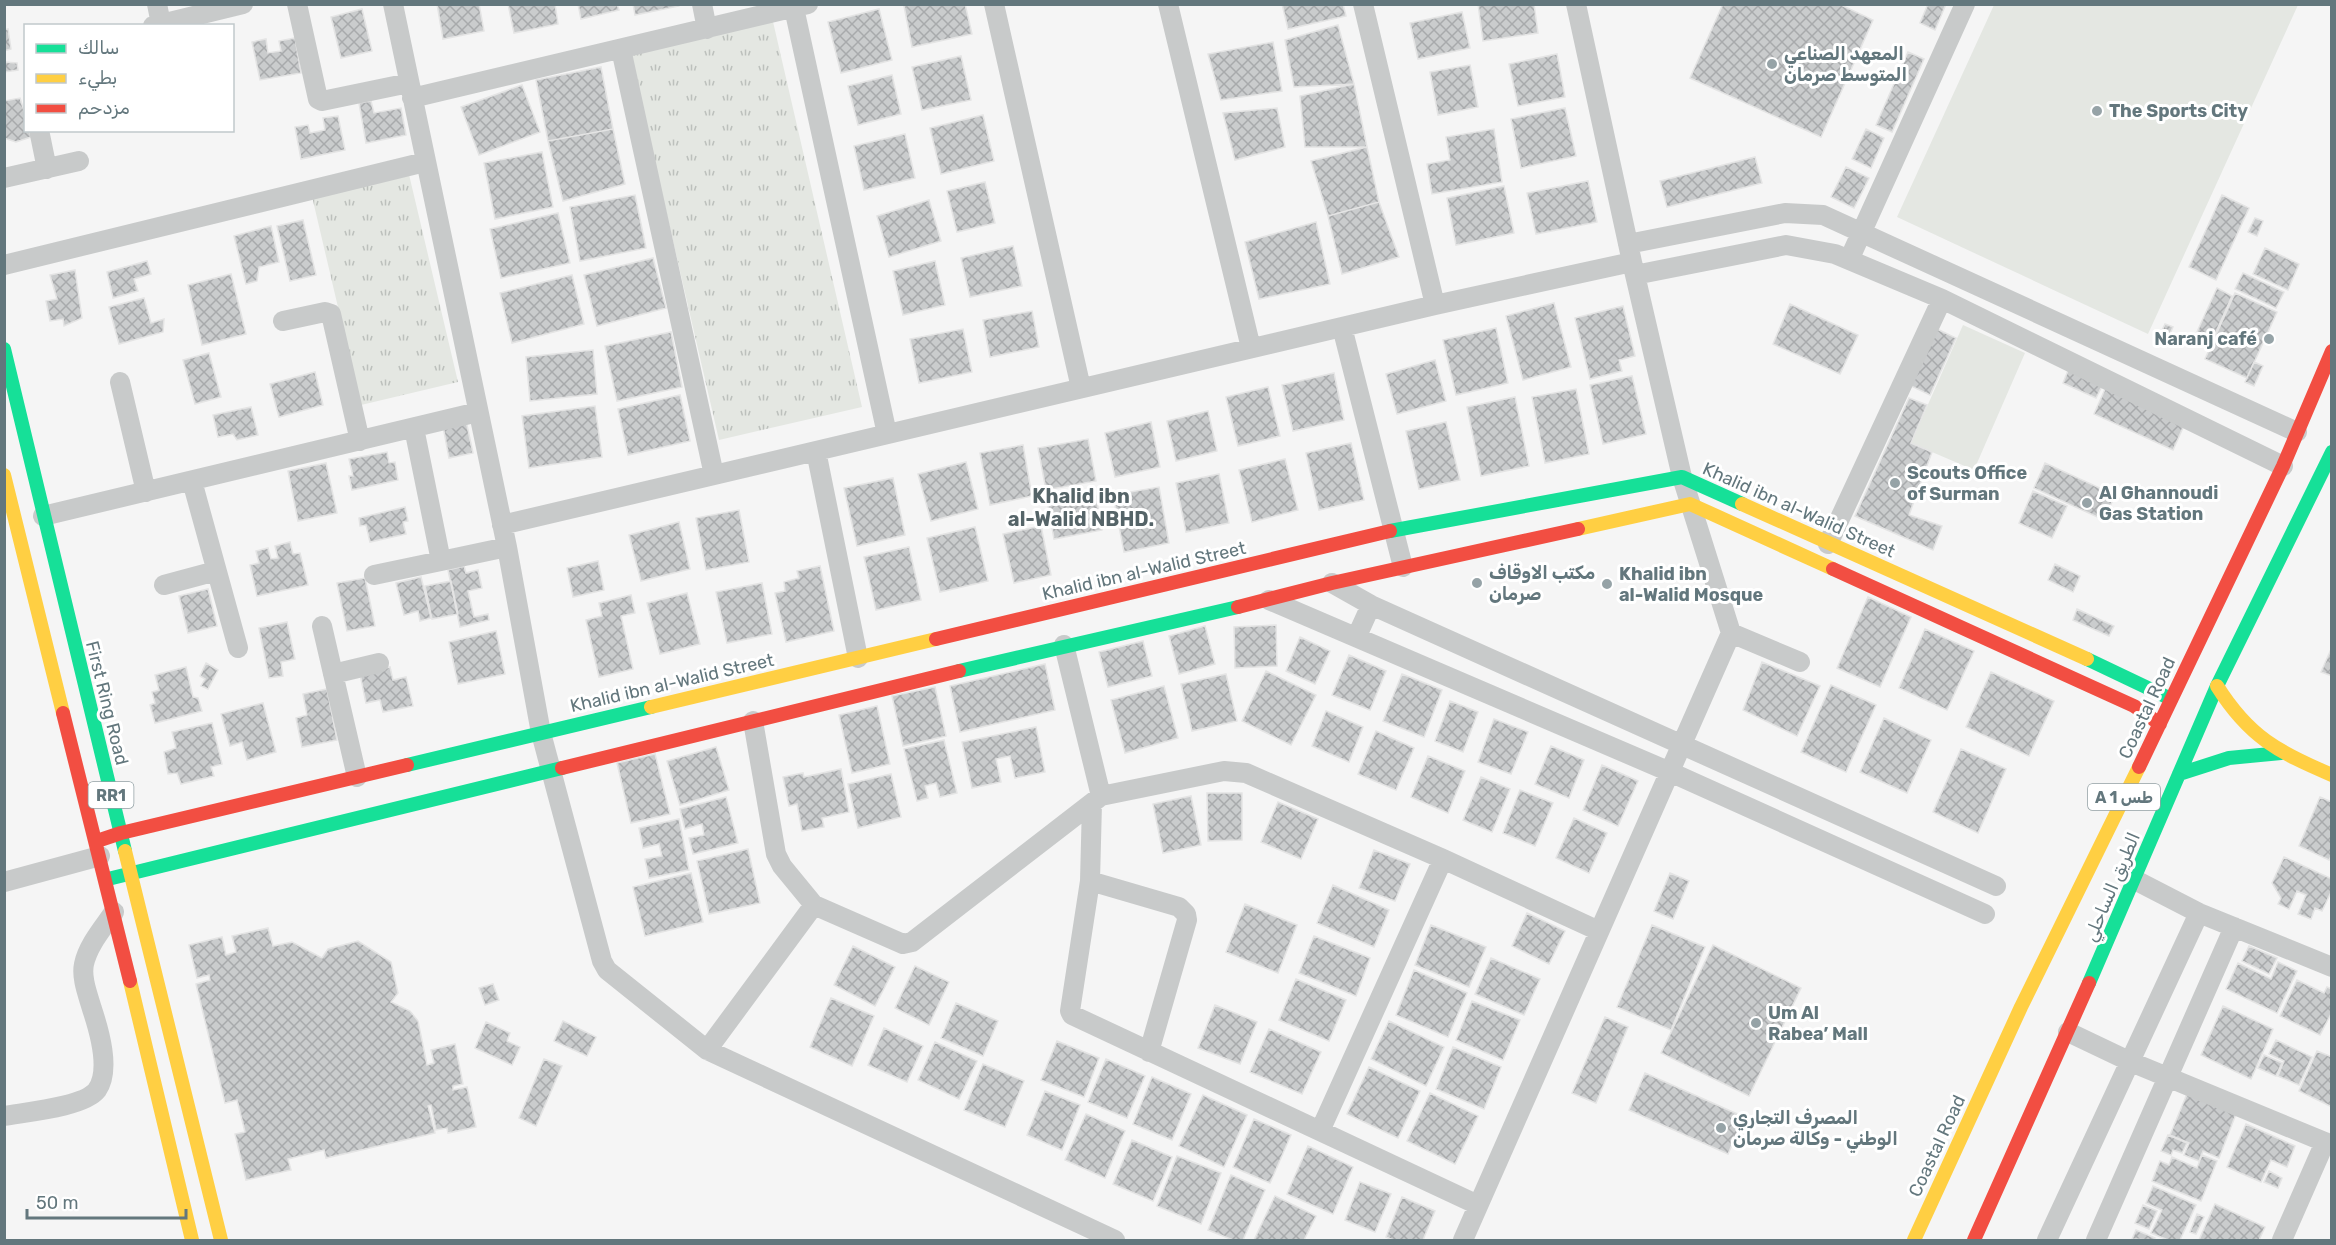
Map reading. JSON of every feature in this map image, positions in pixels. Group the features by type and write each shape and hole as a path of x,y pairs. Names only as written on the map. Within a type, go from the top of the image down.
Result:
{"main road":[{"name":"First Ring Road","path":"4,349 221,1240"},
{"name":"Coastal Road","path":"1914,1240 2021,1006 2160,724 2283,466 2331,351"},
{"name":"الطريق الساحلي","path":"1974,1240 2135,880 2217,686 2331,452"},
{"name":"RR1","path":"4,475 106,879 192,1240"},
{"name":"Khalid ibn al-Walid Street","path":"98,848 121,833 1394,530 1682,477 2036,635 2171,699"},
{"path":"106,879 1064,645 1269,600 1402,567 1690,504 2134,706 2160,724"},
{"path":"2025,658 2036,635"},
{"path":"2217,686 2244,725 2261,740 2281,753 2331,775"},
{"path":"2179,774 2229,757 2281,753"}],"street":[{"path":"157,18 243,4"},
{"path":"297,4 318,99 322,101 410,91 621,49 801,6 887,434"},
{"path":"393,4 507,547 541,733 602,961 607,970 707,1050 1115,1240"},
{"path":"702,4 707,29"},
{"path":"994,4 1081,388"},
{"path":"1168,4 1251,348"},
{"path":"1363,4 1435,305"},
{"path":"1463,1240 1731,633 1682,477 1631,260 1576,4"},
{"path":"1849,260 1965,4"},
{"path":"621,49 714,475"},
{"path":"39,132 46,169"},
{"path":"4,178 79,161"},
{"path":"4,264 425,162"},
{"path":"502,525 1631,260 1785,213 1822,215 1862,231 2297,432"},
{"path":"1631,260 1786,245 1835,254 1942,299 2283,466"},
{"path":"1828,544 1942,299"},
{"path":"283,321 324,312 331,314 360,441"},
{"path":"1342,327 1402,567"},
{"path":"120,382 146,492"},
{"path":"43,516 478,412"},
{"path":"414,428 441,561"},
{"path":"816,451 858,658"},
{"path":"192,481 237,648"},
{"path":"374,575 507,547"},
{"path":"164,585 216,571"},
{"path":"1332,583 1371,605 1996,886"},
{"path":"1269,600 1670,772 1985,914"},
{"path":"1357,636 1371,605"},
{"path":"322,626 357,777"},
{"path":"1731,633 1800,662"},
{"path":"1064,645 1097,800 1090,881 1070,1011 1072,1015 1478,1205"},
{"path":"333,674 379,663"},
{"path":"753,721 776,854 782,866 814,905 903,944 908,944 1097,800 1224,771 1238,771 1443,859 1599,931"},
{"path":"4,882 98,848"},
{"path":"1320,1131 1443,859"},
{"path":"2135,880 2199,914 2331,967"},
{"path":"1090,881 1179,907 1186,914 1187,920 1149,1052"},
{"path":"707,1050 814,905"},
{"path":"4,1116 83,1100 96,1090 102,1077 103,1056 99,1030 84,980 83,966 87,953 114,912"},
{"path":"2048,1240 2199,914"},
{"path":"2096,1240 2234,927"},
{"path":"2068,1032 2131,1062 2328,1144 2282,1240"}],"green space":[{"name":"The Sports City","path":"1994,5 2298,5 2148,334 1897,217"},
{"path":"771,13 862,407 719,440 628,46"},
{"path":"407,166 458,382 361,405 310,188"},
{"path":"1963,325 2025,353 1974,470 1911,443"}],"building":[{"path":"437,4 479,4 484,31 443,39"},
{"path":"508,4 555,4 558,24 514,33"},
{"path":"578,4 617,4 619,10 581,19"},
{"path":"633,4 679,4 679,6 635,15"},
{"path":"965,4 972,34 912,47 904,6"},
{"path":"1282,4 1343,4 1346,16 1288,29"},
{"path":"1478,4 1534,4 1538,33 1483,41"},
{"path":"1723,4 1839,4 1873,20 1821,137 1690,78"},
{"path":"1928,4 1946,4 1935,30 1920,23"},
{"path":"362,9 372,51 341,58 331,17"},
{"path":"879,9 892,60 841,73 828,22"},
{"path":"1462,12 1470,48 1418,59 1410,23"},
{"path":"1338,25 1354,84 1294,87 1285,40"},
{"path":"8,29 11,49 4,51 4,30"},
{"path":"295,38 301,73 260,80 252,42 266,39 268,53 281,51 279,41"},
{"path":"1273,42 1282,91 1221,100 1208,54"},
{"path":"1908,52 1924,59 1892,132 1876,125"},
{"path":"1557,54 1565,97 1518,106 1509,64"},
{"path":"961,56 971,100 922,110 912,67"},
{"path":"4,62 17,63 18,70 4,72"},
{"path":"1470,65 1478,107 1438,115 1430,72"},
{"path":"601,67 613,129 548,141 536,80"},
{"path":"892,75 901,114 858,125 848,86"},
{"path":"1354,84 1367,147 1305,147 1300,96"},
{"path":"522,85 540,132 479,155 461,107"},
{"path":"20,98 24,111 24,132 30,132 31,137 16,142 4,138 4,101"},
{"path":"371,101 374,113 401,108 406,135 366,143 359,103"},
{"path":"1277,108 1285,147 1235,160 1223,113"},
{"path":"1565,108 1576,156 1521,168 1511,119"},
{"path":"983,115 994,161 941,174 930,128"},
{"path":"338,116 345,150 301,159 295,127 308,125 310,133 325,130 323,118"},
{"path":"613,129 625,184 563,201 548,141"},
{"path":"1494,129 1502,182 1432,194 1427,164 1450,160 1446,137"},
{"path":"1866,129 1884,138 1871,168 1852,159"},
{"path":"905,134 915,178 864,190 854,146"},
{"path":"1367,147 1379,202 1328,216 1311,161"},
{"path":"542,152 553,207 495,219 484,163"},
{"path":"1755,157 1762,183 1667,207 1660,181"},
{"path":"1846,167 1869,178 1854,208 1831,197"},
{"path":"1588,181 1597,222 1536,234 1527,193"},
{"path":"985,182 995,223 957,232 947,191"},
{"path":"1504,186 1514,233 1456,245 1447,198"},
{"path":"635,195 646,248 580,261 570,207"},
{"path":"2222,195 2249,208 2216,280 2189,267"},
{"path":"929,200 941,241 889,257 877,216"},
{"path":"1379,202 1399,257 1342,274 1328,216"},
{"path":"558,213 570,263 501,278 490,229"},
{"path":"2255,218 2263,221 2257,236 2248,232"},
{"path":"303,220 316,275 290,281 277,226"},
{"path":"1316,222 1330,284 1259,299 1245,242"},
{"path":"271,226 279,262 259,267 257,281 246,284 234,236"},
{"path":"1013,246 1022,286 970,297 961,258"},
{"path":"2265,248 2299,264 2288,290 2253,274"},
{"path":"653,258 666,308 597,326 584,275"},
{"path":"147,261 151,274 134,279 138,291 113,298 107,272"},
{"path":"935,261 945,305 903,315 893,271"},
{"path":"75,270 82,318 64,326 63,319 50,321 46,301 57,299 50,275"},
{"path":"2243,273 2284,292 2276,308 2235,289"},
{"path":"231,274 246,334 202,345 188,285"},
{"path":"572,275 584,324 512,343 500,293"},
{"path":"2217,288 2232,296 2212,341 2196,334"},
{"path":"2235,293 2277,312 2247,378 2205,359"},
{"path":"144,298 151,323 164,319 163,332 119,344 109,307"},
{"path":"1554,303 1571,367 1523,380 1506,316"},
{"path":"1790,304 1858,335 1840,374 1773,344"},
{"path":"1623,306 1635,356 1619,360 1622,371 1590,379 1575,318"},
{"path":"1032,311 1039,347 990,357 983,320"},
{"path":"2165,324 2173,327 2165,345 2157,341"},
{"path":"1496,328 1508,383 1456,395 1443,340"},
{"path":"1935,328 1956,338 1930,395 1909,385"},
{"path":"963,329 972,372 919,383 910,339"},
{"path":"671,332 682,387 617,401 605,346"},
{"path":"593,350 597,394 530,401 526,357"},
{"path":"209,353 221,397 195,404 183,360"},
{"path":"1435,360 1446,401 1397,414 1386,374"},
{"path":"2254,362 2263,366 2254,386 2245,382"},
{"path":"2069,368 2103,384 2096,398 2063,383"},
{"path":"315,372 323,405 279,417 270,384"},
{"path":"1334,373 1344,420 1293,431 1282,385"},
{"path":"1632,376 1646,434 1603,444 1590,385"},
{"path":"1268,387 1280,436 1238,446 1226,397"},
{"path":"2106,387 2185,423 2173,450 2094,414"},
{"path":"1576,389 1589,454 1545,463 1532,397"},
{"path":"680,395 690,441 628,455 618,409"},
{"path":"1515,397 1529,466 1481,476 1467,407"},
{"name":"Scouts Office of Surman","path":"1909,398 1927,405 1911,443 1932,452 1909,515 1942,526 1933,550 1855,516"},
{"path":"595,406 602,457 529,468 522,416"},
{"path":"251,407 258,435 237,440 233,434 218,437 213,415"},
{"path":"1208,411 1217,451 1176,461 1167,421"},
{"path":"465,416 473,453 449,458 442,421"},
{"path":"1151,422 1160,467 1115,477 1105,433"},
{"path":"1446,422 1460,480 1419,489 1406,431"},
{"path":"1088,439 1096,481 1046,490 1038,448"},
{"path":"1351,443 1364,500 1319,510 1306,453"},
{"path":"1023,445 1032,496 990,505 980,453"},
{"path":"387,452 389,463 395,462 398,480 352,490 349,476 353,476 349,459"},
{"path":"1285,459 1298,510 1252,522 1239,470"},
{"path":"966,462 978,509 931,521 918,474"},
{"path":"326,463 337,513 298,521 288,471"},
{"path":"2045,463 2115,495 2104,520 2034,488"},
{"path":"1219,474 1229,523 1186,532 1176,483"},
{"path":"893,478 905,535 857,546 844,488"},
{"path":"1159,487 1169,543 1124,552 1113,495"},
{"path":"2033,491 2067,506 2052,538 2019,523"},
{"path":"1096,496 1102,530 1054,539 1048,505"},
{"path":"405,507 408,521 403,522 406,534 370,542 366,525 360,526 359,518"},
{"path":"739,510 749,562 706,570 696,518"},
{"path":"679,522 690,569 641,581 629,535"},
{"path":"1041,526 1051,575 1014,583 1003,534"},
{"path":"975,527 988,581 940,592 927,538"},
{"path":"290,542 293,554 300,553 308,585 257,596 250,565 259,563 256,551 268,548 271,559 278,558 275,546"},
{"path":"909,547 921,600 876,610 864,557"},
{"path":"598,561 604,590 573,597 567,568"},
{"path":"2055,564 2080,576 2073,592 2048,580"},
{"path":"464,566 466,573 478,570 482,588 468,591 474,617 488,614 489,620 460,627 448,570"},
{"path":"820,566 834,631 786,642 775,593 785,591 784,582 799,578 797,571"},
{"path":"421,577 431,618 420,621 418,611 404,615 396,583"},
{"path":"365,578 375,626 347,631 337,583"},
{"path":"451,581 458,614 432,619 425,586"},
{"path":"762,583 772,634 727,643 716,592"},
{"path":"208,589 217,626 188,633 179,596"},
{"path":"687,593 700,644 660,654 647,603"},
{"path":"631,595 635,613 621,616 633,669 599,677 586,620 602,616 599,603"},
{"path":"1868,597 1911,617 1880,687 1837,668"},
{"path":"2077,609 2114,626 2109,636 2073,620"},
{"path":"287,622 295,659 281,662 283,676 269,678 259,628"},
{"path":"1276,625 1277,666 1235,668 1234,627"},
{"path":"1205,626 1215,664 1179,674 1169,636"},
{"path":"1925,629 1974,651 1947,710 1899,688"},
{"path":"496,631 505,674 458,684 449,642"},
{"path":"1300,637 1330,651 1315,684 1286,671"},
{"path":"1143,641 1152,676 1108,687 1099,652"},
{"path":"2332,647 2332,676 2321,672"},
{"path":"1349,655 1386,671 1370,710 1332,695"},
{"path":"1762,662 1820,686 1797,736 1743,710"},
{"path":"206,663 218,670 208,689 201,686 205,679 200,676"},
{"path":"1045,664 1055,710 960,732 950,686"},
{"path":"186,667 193,697 198,698 202,711 155,723 150,705 155,703 152,692 159,690 155,675"},
{"path":"390,667 393,680 406,677 413,706 383,712 380,700 366,703 360,674"},
{"path":"1266,671 1316,695 1291,745 1242,721"},
{"path":"1991,672 2054,701 2029,756 1966,727"},
{"path":"1226,674 1237,721 1192,731 1181,684"},
{"path":"1402,674 1442,690 1424,737 1383,721"},
{"path":"1831,685 1876,705 1846,772 1801,752"},
{"path":"1164,686 1178,738 1125,753 1111,700"},
{"path":"935,687 946,736 903,746 892,696"},
{"path":"327,689 337,740 302,747 296,718 307,715 303,694"},
{"path":"1450,701 1478,712 1463,752 1435,741"},
{"path":"263,703 276,752 247,760 242,742 230,746 221,714"},
{"path":"877,706 890,764 852,773 839,715"},
{"path":"1326,711 1363,727 1349,762 1312,746"},
{"path":"1884,718 1931,740 1907,793 1860,772"},
{"path":"1494,719 1528,732 1511,774 1478,762"},
{"path":"212,723 222,764 211,767 214,776 181,784 177,773 168,774 164,752 176,748 172,732"},
{"path":"1036,727 1045,772 1015,778 1010,756 996,759 1001,782 972,788 962,742"},
{"path":"1376,731 1414,748 1396,790 1358,774"},
{"path":"944,740 957,793 940,797 936,783 925,786 928,798 917,801 904,749"},
{"path":"1551,746 1584,760 1569,798 1535,784"},
{"path":"716,747 729,790 680,805 667,761"},
{"path":"1961,749 2006,769 1978,833 1933,812"},
{"path":"655,754 670,814 631,823 617,763"},
{"path":"1428,756 1465,771 1448,813 1411,797"},
{"path":"1602,765 1638,781 1618,826 1583,810"},
{"path":"841,769 849,812 822,818 824,827 802,831 797,804 789,806 783,777 803,773 804,777"},
{"path":"891,774 901,817 858,828 848,784"},
{"path":"1481,777 1510,789 1492,832 1463,820"},
{"path":"1520,790 1553,803 1535,846 1503,833"},
{"path":"1207,793 1242,793 1242,840 1208,841"},
{"path":"1191,796 1201,845 1163,853 1153,804"},
{"path":"726,797 738,843 693,854 689,838 704,835 702,824 685,829 680,809"},
{"path":"2320,797 2332,802 2332,854 2329,860 2299,846"},
{"path":"1278,802 1318,819 1301,859 1261,842"},
{"path":"1574,818 1607,833 1589,873 1556,858"},
{"path":"679,819 689,870 649,878 645,859 662,856 659,844 643,848 639,828"},
{"path":"748,849 760,903 709,914 697,861"},
{"path":"1374,850 1410,864 1395,901 1359,888"},
{"path":"2284,857 2332,879 2332,890 2322,911 2315,908 2311,919 2298,914 2306,895 2297,891 2289,909 2278,904 2281,898 2272,883"},
{"path":"691,873 703,922 645,936 633,887"},
{"path":"1670,873 1689,881 1673,919 1654,911"},
{"path":"1333,885 1389,910 1374,947 1317,923"},
{"path":"1245,904 1297,925 1278,973 1226,952"},
{"path":"1527,913 1565,931 1549,964 1512,946"},
{"path":"1431,925 1486,947 1469,987 1415,965"},
{"path":"1652,925 1705,947 1671,1030 1617,1007"},
{"path":"268,928 273,946 292,942 322,958 328,949 358,941 391,962 398,993 391,1002 410,1011 418,1021 427,1065 434,1063 431,1050 455,1044 463,1084 453,1086 453,1090 467,1087 476,1127 448,1133 447,1128 436,1130 431,1105 428,1106 435,1133 326,1158 324,1150 288,1159 291,1170 246,1180 235,1134 245,1132 237,1100 225,1103 196,984 210,980 209,975 197,978 189,945 222,937 226,955 236,952 232,936"},
{"path":"1314,936 1370,958 1356,996 1299,973"},
{"path":"1713,945 1801,988 1749,1096 1661,1053"},
{"path":"853,946 895,967 875,1006 834,985"},
{"path":"2249,946 2277,958 2269,974 2242,961"},
{"path":"1491,958 1540,979 1524,1015 1475,994"},
{"path":"2278,962 2297,971 2277,1013 2226,989 2238,963 2271,979"},
{"path":"915,966 949,982 929,1025 895,1008"},
{"path":"1414,970 1467,993 1448,1037 1396,1015"},
{"path":"1296,979 1346,1000 1329,1041 1279,1020"},
{"path":"2297,980 2324,993 2327,987 2332,989 2332,1012 2320,1035 2280,1016"},
{"path":"493,984 499,1000 485,1005 479,988"},
{"path":"831,998 874,1016 852,1066 810,1047"},
{"path":"1472,1001 1520,1020 1503,1060 1456,1040"},
{"path":"956,1003 998,1021 983,1056 941,1038"},
{"path":"1215,1005 1257,1022 1240,1064 1198,1048"},
{"path":"2223,1006 2273,1029 2251,1079 2201,1055"},
{"path":"1605,1017 1628,1027 1596,1103 1572,1093"},
{"path":"563,1021 596,1037 587,1056 554,1041"},
{"path":"1389,1021 1444,1047 1426,1086 1371,1059"},
{"path":"486,1022 510,1033 507,1041 520,1047 512,1065 475,1048"},
{"path":"884,1028 923,1046 907,1082 868,1065"},
{"path":"1269,1029 1321,1052 1302,1094 1250,1072"},
{"path":"2276,1040 2312,1057 2299,1085 2278,1076 2284,1061 2269,1054"},
{"path":"1057,1041 1099,1058 1084,1097 1041,1080"},
{"path":"935,1042 977,1061 959,1099 918,1080"},
{"path":"1453,1047 1501,1067 1484,1109 1436,1089"},
{"path":"2317,1051 2332,1057 2332,1107 2299,1091"},
{"path":"2264,1055 2282,1063 2276,1076 2258,1068"},
{"path":"544,1059 562,1066 536,1126 519,1118"},
{"path":"1106,1059 1145,1076 1127,1118 1088,1102"},
{"path":"983,1064 1024,1081 1005,1127 964,1110"},
{"path":"1369,1067 1420,1091 1398,1138 1347,1114"},
{"path":"1645,1073 1744,1117 1728,1154 1629,1110"},
{"path":"1152,1077 1191,1094 1172,1140 1133,1124"},
{"path":"1045,1091 1080,1105 1062,1150 1027,1135"},
{"path":"1430,1093 1478,1116 1455,1164 1407,1141"},
{"path":"2187,1094 2236,1114 2219,1158 2203,1151 2199,1161 2184,1155 2189,1143 2170,1135"},
{"path":"1203,1095 1247,1115 1224,1167 1179,1146"},
{"path":"1086,1114 1125,1131 1105,1178 1065,1160"},
{"path":"1254,1119 1291,1135 1270,1183 1233,1167"},
{"path":"2246,1124 2295,1146 2287,1167 2271,1160 2261,1182 2227,1167"},
{"path":"2168,1135 2187,1143 2182,1153 2173,1150 2171,1155 2161,1151"},
{"path":"1132,1140 1172,1157 1153,1201 1113,1184"},
{"path":"1308,1146 1353,1167 1333,1214 1287,1194"},
{"path":"2202,1155 2217,1161 2201,1201 2152,1181 2160,1161 2169,1165 2172,1157 2197,1168"},
{"path":"1177,1156 1221,1173 1201,1224 1157,1206"},
{"path":"2269,1171 2282,1178 2278,1188 2264,1182"},
{"path":"1231,1175 1265,1190 1243,1240 1233,1240 1208,1230"},
{"path":"1360,1182 1391,1194 1375,1232 1345,1220"},
{"path":"2153,1186 2196,1205 2180,1240 2168,1240 2151,1233 2162,1210 2146,1203"},
{"path":"1275,1196 1316,1216 1304,1240 1254,1240"},
{"path":"1402,1197 1435,1211 1423,1240 1393,1240 1386,1237"},
{"path":"2215,1204 2265,1227 2259,1240 2199,1240"},
{"path":"2143,1205 2157,1211 2149,1229 2135,1223"},
{"path":"2197,1214 2204,1217 2196,1234 2190,1232"},
{"path":"2136,1230 2155,1238 2153,1240 2132,1239"}],"traffic: fast":[{"path":"4,349 125,851"},
{"path":"2089,983 2217,686 2332,452"},
{"path":"1390,531 1682,477 1742,504"},
{"path":"959,671 1238,607"},
{"path":"2087,659 2171,699"},
{"path":"407,765 651,707"},
{"path":"2179,774 2229,758 2281,753"},
{"path":"108,879 562,768"}],"traffic: slow":[{"path":"4,475 63,713"},
{"path":"1578,529 1690,504 1833,569"},
{"path":"1742,504 2087,659"},
{"path":"651,707 936,639"},
{"path":"2217,686 2229,704 2253,731 2296,759 2332,775"},
{"path":"1914,1240 2021,1007 2139,767"},
{"path":"125,851 221,1240"},
{"path":"130,981 192,1240"}],"traffic: jam":[{"path":"2139,767 2283,466 2332,351"},
{"path":"1238,607 1332,583 1578,529"},
{"path":"936,639 1390,531"},
{"path":"1833,569 2134,706 2160,724"},
{"path":"562,768 959,671"},
{"path":"63,713 130,981"},
{"path":"100,840 121,833 407,765"},
{"path":"1974,1240 2089,983"}],"place":[{"name":"المعهد الصناعي المتوسط صرمان","path":"1772,64"},
{"name":"The Sports City","path":"2097,111"},
{"name":"Naranj café","path":"2269,339"},
{"name":"Scouts Office of Surman","path":"1895,483"},
{"name":"Al Ghannoudi Gas Station","path":"2087,503"},
{"name":"مكتب الاوقاف صرمان","path":"1477,583"},
{"name":"Khalid ibn al-Walid Mosque","path":"1607,584"},
{"name":"Um Al Rabea’ Mall","path":"1756,1023"},
{"name":"المصرف التجاري الوطني - وكالة صرمان","path":"1721,1128"}],"district":[{"name":"Khalid ibn al-Walid NBHD.","path":"1081,508"}]}
